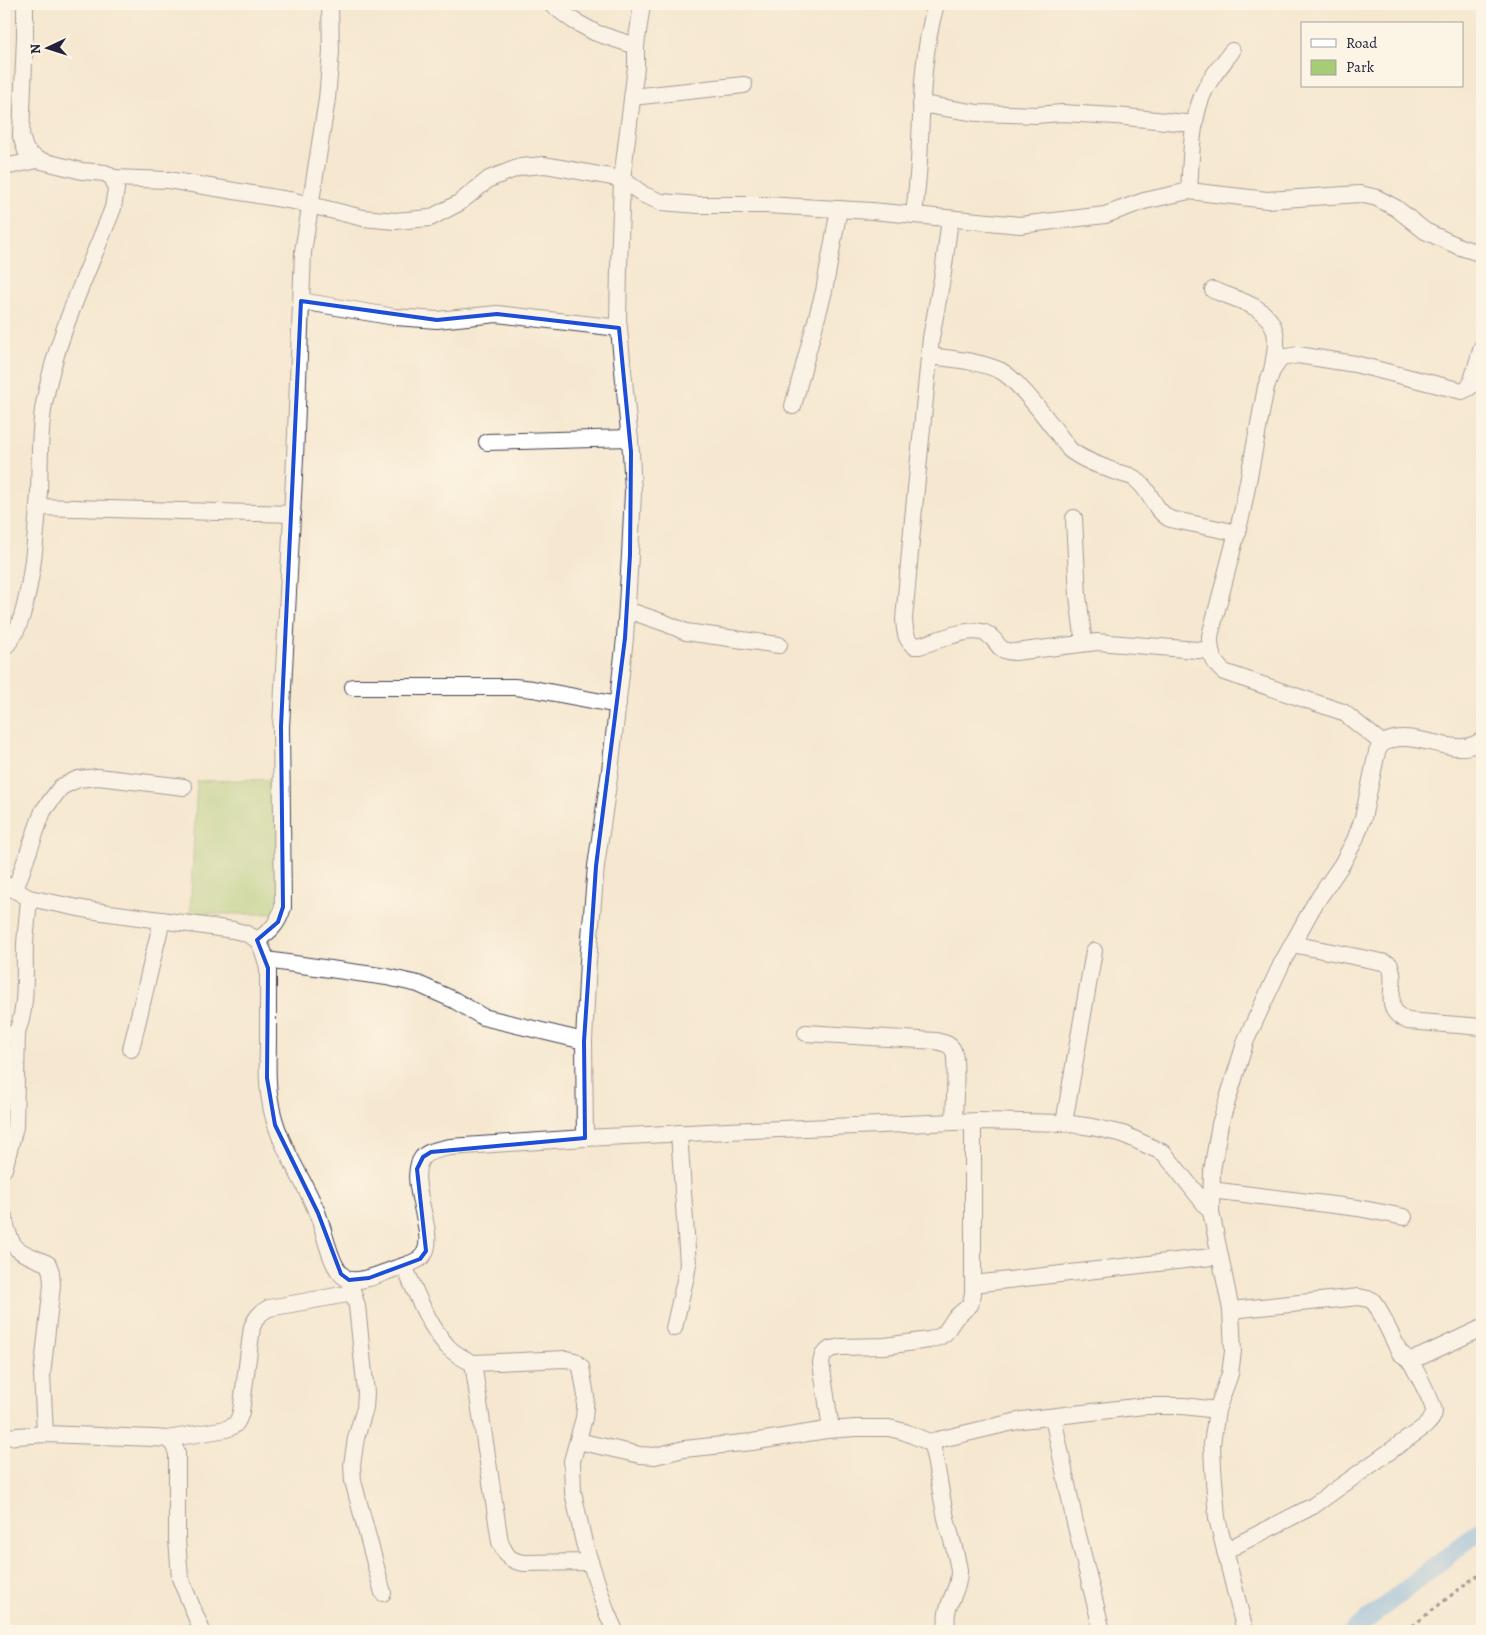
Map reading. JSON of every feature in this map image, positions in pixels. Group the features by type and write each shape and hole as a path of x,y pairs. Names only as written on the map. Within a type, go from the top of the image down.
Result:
{"street":[{"path":"25,4 26,37 21,136 26,151 38,160 82,171 105,173 113,178 168,180 310,206 363,218 395,221 430,218 459,203 489,179 520,167 545,165 622,179 644,195 661,202 699,205 766,205 914,215 1020,225 1105,215 1144,201 1188,190 1267,200 1360,194 1377,198 1396,208 1425,231 1460,247 1482,254"},
{"path":"257,940 270,932 278,922 283,907 281,727 293,514 303,252 327,99 331,52 330,4"},
{"path":"551,4 574,21 596,33 636,46"},
{"path":"585,1138 584,1041 588,961 596,866 618,705 627,610 633,492 630,438 618,328 618,276 622,179 642,4"},
{"path":"914,215 928,32 936,4"},
{"path":"1188,190 1195,124 1201,97 1210,79 1232,51"},
{"path":"632,97 744,85"},
{"path":"921,104 977,113 1036,115 1062,113 1195,124"},
{"path":"4,167 38,160"},
{"path":"4,647 13,638 23,614 36,544 43,406 52,366 113,208 116,189 113,178"},
{"path":"793,406 824,291 839,210"},
{"path":"950,219 929,356 904,620 908,641 914,646 919,646 964,632 981,632 988,634 1005,651 1015,652 1084,643 1124,643 1210,651"},
{"path":"1213,290 1255,307 1265,314 1275,331 1276,341 1272,371 1266,387 1238,533 1210,636 1210,651 1216,666 1224,672 1342,712 1355,720 1382,743"},
{"path":"301,301 395,316 437,320 497,314 618,328"},
{"path":"1272,371 1281,358 1298,355 1355,364 1462,391 1470,387 1482,347"},
{"path":"929,356 962,361 1003,372 1022,390 1070,450 1079,456 1134,478 1143,486 1156,508 1164,516 1170,519 1238,533"},
{"path":"487,442 630,438"},
{"path":"38,507 293,514"},
{"path":"1074,518 1078,596 1084,643"},
{"path":"627,610 686,632 778,645"},
{"path":"353,687 534,689 618,705"},
{"path":"1245,1631 1217,1518 1213,1468 1212,1444 1217,1410 1230,1374 1233,1351 1231,1310 1211,1212 1212,1171 1220,1124 1246,1040 1292,944 1355,840 1377,752 1382,743 1402,738 1444,745 1470,746 1482,740"},
{"path":"184,787 98,777 78,778 61,787 43,811 9,887 30,898 88,910 234,930 250,934 257,940 268,968 267,1078 269,1100 275,1126 318,1213 335,1264 351,1287 357,1306 366,1393 365,1408 354,1447 353,1481 383,1592"},
{"path":"4,1169 9,1126 10,1034 22,1021 25,944 30,898"},
{"path":"131,1049 162,920"},
{"path":"1292,944 1390,965 1394,974 1391,996 1392,1009 1398,1017 1408,1021 1482,1027"},
{"path":"1064,1123 1094,950"},
{"path":"266,960 387,977 418,984 454,1000 483,1017 584,1041"},
{"path":"806,1033 936,1042 948,1045 954,1052 954,1122"},
{"path":"4,1437 45,1434 167,1439 233,1427 238,1422 241,1412 252,1327 256,1318 260,1313 269,1308 351,1287 358,1280 369,1278 420,1259 426,1251 428,1239 417,1182 418,1169 422,1157 450,1147 679,1133 954,1122 1064,1123 1123,1134 1164,1153 1211,1212"},
{"path":"831,1429 822,1377 821,1363 823,1355 830,1349 842,1347 885,1346 939,1337 945,1333 955,1318 970,1305 974,1294 973,1122"},
{"path":"674,1328 688,1264 679,1133"},
{"path":"1211,1190 1358,1208 1404,1216"},
{"path":"4,1217 11,1244 19,1252 48,1264 51,1272 52,1285 42,1375 45,1434"},
{"path":"973,1284 1220,1256"},
{"path":"404,1266 429,1319 447,1346 460,1357 472,1363 566,1359 575,1361 581,1367 586,1396 584,1418 572,1461 573,1492 584,1544 615,1631"},
{"path":"1225,1551 1313,1506 1424,1427 1431,1420 1434,1411 1410,1360 1400,1353 1378,1308 1372,1300 1359,1297 1231,1310"},
{"path":"1410,1360 1482,1328"},
{"path":"472,1363 500,1542 507,1557 514,1562 524,1563 590,1562"},
{"path":"578,1441 640,1455 654,1456 684,1449 752,1442 831,1429 889,1428 905,1432 929,1442 1022,1420 1144,1406 1182,1406 1217,1410"},
{"path":"1053,1417 1075,1523 1102,1631"},
{"path":"167,1439 173,1444 177,1453 177,1539 180,1578 202,1631"},
{"path":"929,1442 933,1449 959,1574 957,1585 947,1607 948,1631"}],"path":[{"path":"1406,1631 1468,1582 1482,1574"}],"highlighted area":[{"path":"301,301 437,320 497,314 619,328 631,452 630,555 625,638 596,866 584,1041 585,1138 431,1152 423,1157 417,1169 426,1251 420,1259 369,1278 349,1280 341,1274 318,1213 275,1125 267,1078 268,968 257,940 278,922 283,907 281,727"}],"green space":[{"path":"282,779 281,914 190,914 197,781"}],"waterway":[{"path":"1353,1631 1482,1529"}]}
